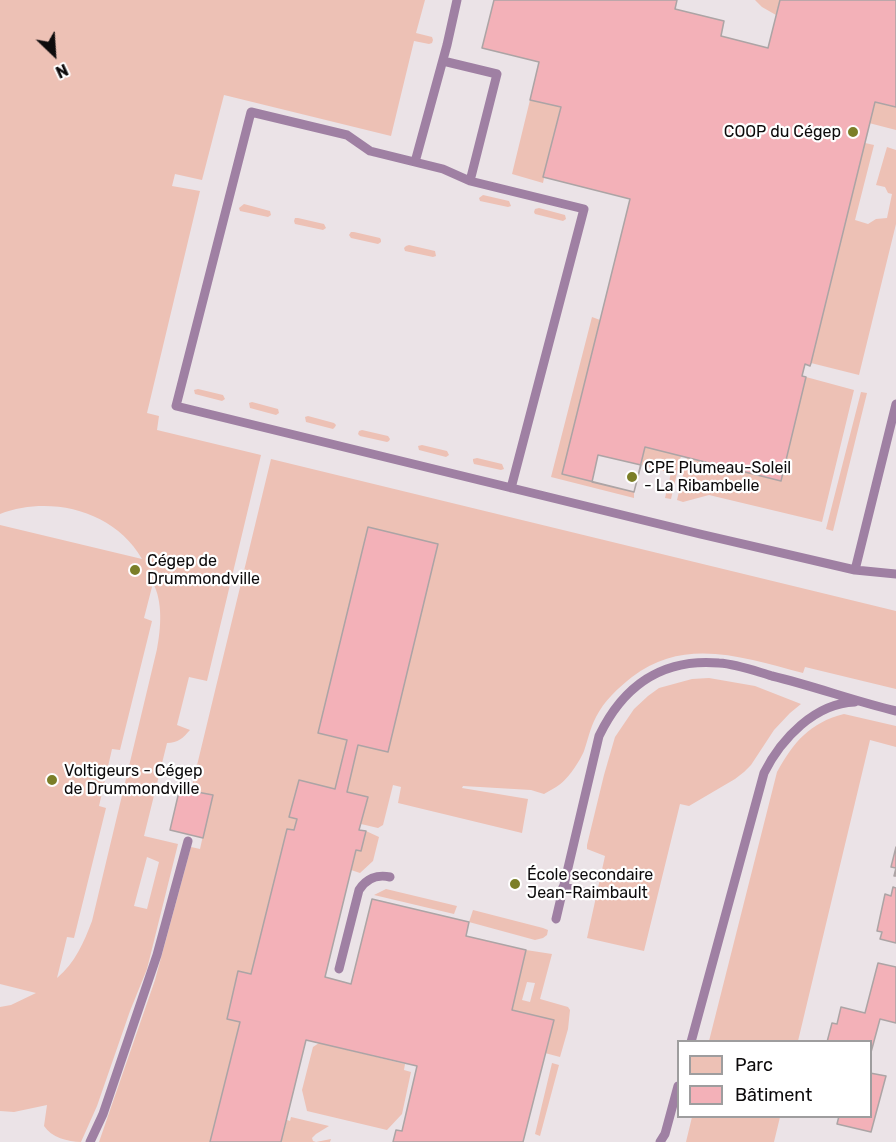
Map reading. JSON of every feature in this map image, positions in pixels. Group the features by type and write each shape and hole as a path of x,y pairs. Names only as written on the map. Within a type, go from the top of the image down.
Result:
{"lane":[{"path":"415,162 457,0"},
{"path":"442,61 497,74 470,181"},
{"path":"511,488 584,209 470,181 443,170 370,151 347,135 251,112 176,406 511,488 700,534 855,570 896,574"},
{"path":"855,570 896,404"},
{"path":"556,919 599,736 615,708 639,683 665,669 680,665 722,663 896,711"},
{"path":"691,1040 761,784 770,762 790,735 813,717 841,704 864,703"},
{"path":"90,1142 103,1114 158,955 188,841"},
{"path":"339,969 359,890 362,885 374,877 390,877"},
{"path":"563,886 589,893"},
{"path":"660,1142 665,1134 677,1090"}],"green space":[{"path":"0,0 425,0 416,33 432,37 433,40 429,44 414,41 391,136 224,95 202,180 175,174 172,186 200,191 147,413 159,416 157,430 261,455 207,681 189,677 177,725 190,730 180,740 167,743 144,836 178,844 147,969 97,1106 81,1142 60,1138 47,1130 44,1126 47,1105 14,1112 0,1111 0,1007 11,1005 36,993 0,984 0,525 142,559 130,542 115,529 98,518 79,511 39,506 19,508 0,514","holes":["153,583 160,615 157,649 92,921 74,959 57,978 67,937 74,938 106,808 99,806 112,749 120,750 152,621 144,618","147,857 159,862 147,909 134,906"]},
{"path":"755,0 780,0 776,15 762,7"},
{"path":"530,100 561,107 543,183 512,174"},
{"path":"875,102 896,107 896,130 869,123"},
{"path":"865,143 874,145 855,220 868,224 876,219 887,218 892,194 888,193 885,187 876,185 887,147 896,150 896,224 859,375 811,363"},
{"path":"483,195 509,201 511,206 480,201 479,198"},
{"path":"244,204 270,211 271,215 268,217 240,211 239,208"},
{"path":"535,209 565,215 566,219 563,221 535,214"},
{"path":"295,218 324,224 326,228 323,230 295,224"},
{"path":"351,232 380,238 381,242 378,244 351,238 349,235"},
{"path":"409,245 435,251 436,256 405,251 404,248"},
{"path":"592,317 600,320 562,474 634,492 634,498 551,477"},
{"path":"806,377 854,390 822,522 709,495 683,502 677,500 687,458 781,480"},
{"path":"194,390 223,395 225,399 222,401 195,394"},
{"path":"861,392 867,393 833,531 826,529"},
{"path":"249,403 278,409 279,413 276,415 250,408"},
{"path":"305,417 336,425 333,429 306,422"},
{"path":"359,431 388,436 390,439 387,442 360,436"},
{"path":"418,446 447,451 449,455 446,457 419,450"},
{"path":"645,447 681,456 671,499 665,498 671,473 641,465"},
{"path":"271,459 896,611 896,689 805,667 803,673 737,657 694,654 673,657 652,664 632,677 612,695 596,717 577,765 556,787 544,794 531,790 463,786 462,788 528,799 522,833 398,803 401,787 393,785 383,825 378,828 361,824 368,797 347,792 358,745 388,752 438,544 368,527 318,733 347,740 335,789 299,781 290,817 297,819 294,830 287,829 251,974 238,972 227,1018 240,1022 210,1142 99,1142 155,980 191,847 200,849 212,795 197,792 197,787 192,786"},
{"path":"473,459 502,464 504,469 474,464"},
{"path":"709,678 755,686 801,704 774,730 744,772 689,806 680,804 644,951 587,938 605,856 587,849 587,845 615,737 634,709 659,688 692,679"},
{"path":"844,714 896,726 896,747 870,740 798,1040 709,1040 777,772 804,735 812,728"},
{"path":"366,831 379,837 373,861 360,873 351,870 356,850 361,851"},
{"path":"386,889 457,906 454,914 374,895"},
{"path":"473,910 543,928 548,930 547,935 535,940 469,922"},
{"path":"526,950 552,954 540,999 568,1007 570,1010 568,1029 560,1057 545,1053 512,1010","holes":["527,982 535,983 530,1002 522,1000"]},
{"path":"319,1043 405,1064 404,1070 411,1072 402,1114 387,1130 307,1111 302,1090 313,1047"},
{"path":"552,1063 559,1065 540,1136 535,1134"},
{"path":"291,1117 329,1126 312,1138 316,1142 281,1142 287,1120 290,1121"},
{"path":"692,1118 780,1118 774,1142 686,1142"}],"building":[{"path":"494,0 677,0 675,9 724,21 721,36 768,48 780,0 896,0 896,107 875,102 811,363 810,366 805,364 802,376 806,377 781,481 645,447 634,492 562,474 630,199 543,177 561,107 530,100 539,62 482,48"},
{"name":"CPE Plumeau-Soleil - La Ribambelle","path":"598,455 641,465 634,492 592,482"},
{"path":"368,527 438,544 388,752 358,745 347,792 368,797 359,830 366,831 361,851 356,850 325,977 351,984 372,899 469,922 466,936 526,950 512,1010 554,1020 523,1142 393,1142 396,1130 402,1131 417,1066 306,1040 281,1142 210,1142 240,1022 227,1019 238,971 251,974 287,829 294,830 297,819 289,817 299,780 335,789 347,740 318,733"},
{"path":"181,783 197,787 197,792 213,795 203,838 170,830"},
{"path":"896,847 896,868 891,867"},
{"path":"893,887 896,888 896,943 880,939 882,932 877,931 885,894 891,896"},
{"path":"878,963 896,967 896,1023 880,1019 872,1049 872,1040 828,1040 832,1023 837,1024 841,1007 865,1013"},
{"path":"872,1073 886,1076 871,1132 837,1124 838,1118 872,1118"}],"place":[{"name":"COOP du Cégep","path":"853,132"},
{"name":"CPE Plumeau-Soleil - La Ribambelle","path":"632,477"},
{"name":"Cégep de Drummondville","path":"135,570"},
{"name":"Voltigeurs - Cégep de Drummondville","path":"52,780"},
{"name":"École secondaire Jean-Raimbault","path":"515,884"}]}
